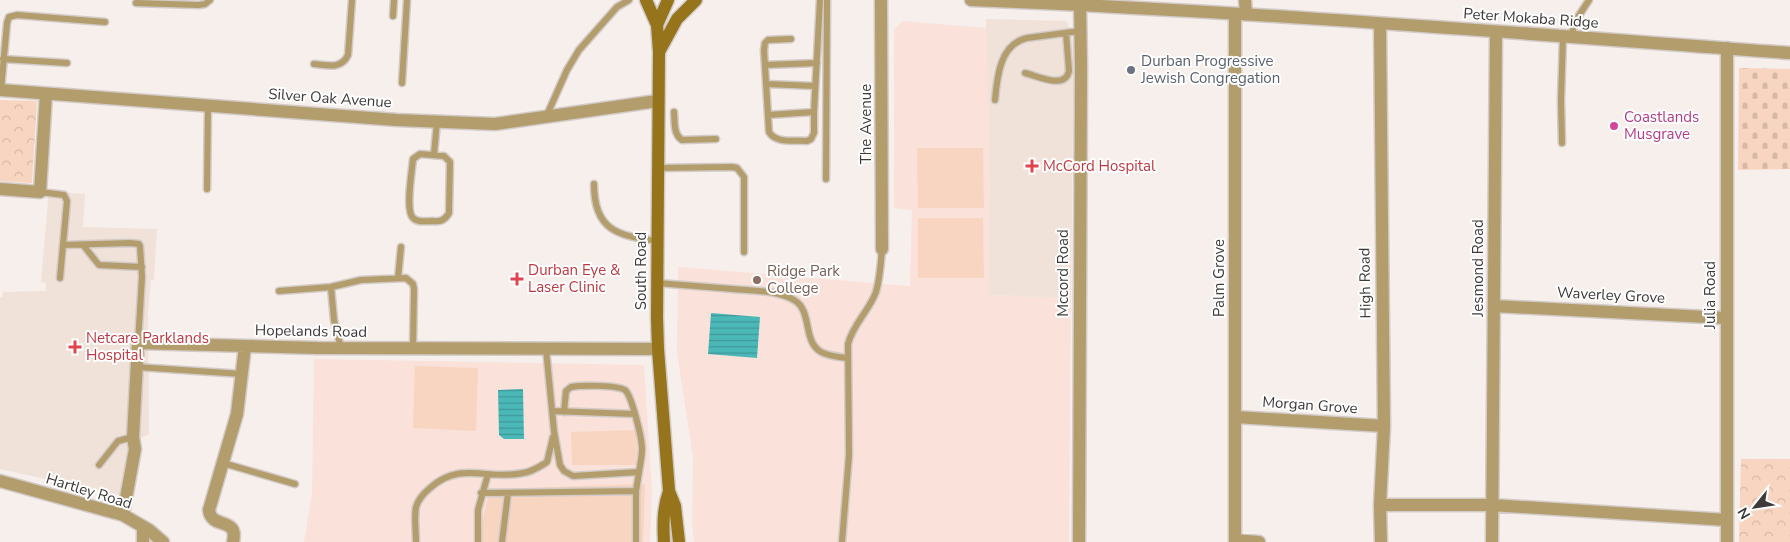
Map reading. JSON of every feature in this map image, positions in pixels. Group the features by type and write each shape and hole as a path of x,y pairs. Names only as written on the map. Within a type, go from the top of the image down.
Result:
{"main road":[{"path":"645,0 657,25"},
{"name":"South Road","path":"664,542 663,519 668,491 658,349 656,283 658,241 657,25 668,0"},
{"name":"South Road","path":"658,52 677,19 696,0"},
{"name":"South Road","path":"668,491 675,506 680,542"}],"street":[{"name":"The Avenue","path":"882,0 882,249"},
{"name":"Peter Mokaba Ridge","path":"971,0 1080,4 1240,14 1790,53"},
{"name":"Palm Grove","path":"1235,541 1240,14 1245,0"},
{"name":"Mccord Road","path":"1079,542 1080,4"},
{"name":"High Road","path":"1380,24 1384,426 1380,505 1381,542"},
{"name":"Jesmond Road","path":"1492,542 1496,32"},
{"name":"Julia Road","path":"1727,48 1727,542"},
{"name":"Silver Oak Avenue","path":"0,90 437,122 495,124 657,101"},
{"path":"0,189 40,192 46,94"},
{"name":"Waverley Grove","path":"1494,306 1726,318"},
{"path":"123,515 135,449 133,437 138,343"},
{"name":"Hopelands Road","path":"138,343 342,348 658,349"},
{"path":"232,542 233,530 225,524 213,520 209,513 237,414 245,346"},
{"name":"Morgan Grove","path":"1235,417 1384,426"},
{"name":"Hartley Road","path":"0,481 123,515 163,542"},
{"path":"1380,505 1491,505 1727,520"},
{"path":"143,527 143,542"},
{"path":"1235,541 1259,542"}],"lane":[{"path":"136,3 199,5 205,4 210,0"},
{"path":"314,64 335,66 345,61 348,55 352,0"},
{"path":"393,16 394,0"},
{"path":"402,83 406,0"},
{"path":"545,118 567,70 579,50 617,7 629,0"},
{"path":"791,39 768,40 765,43 769,132 772,137 778,140 807,141 811,139 814,133 820,0"},
{"path":"826,179 827,0"},
{"path":"1562,143 1561,100 1567,37 1589,0"},
{"path":"0,90 9,17 16,15 105,22"},
{"path":"995,100 1001,67 1010,46 1019,40 1080,31"},
{"path":"1025,73 1056,81 1060,81 1068,76 1066,33"},
{"path":"3,59 67,63"},
{"path":"765,65 817,63"},
{"path":"766,84 815,86"},
{"path":"207,189 208,105"},
{"path":"674,112 676,134 682,140 716,139"},
{"path":"768,115 814,112"},
{"path":"434,154 437,122"},
{"path":"420,154 434,154 444,156 450,162 449,213 440,222 417,221 413,218 409,209 413,159 420,154"},
{"path":"657,168 737,168 744,177 744,252"},
{"path":"594,184 596,209 606,224 633,238 658,241"},
{"path":"40,192 64,195 66,198 60,278"},
{"path":"83,244 99,265 142,267"},
{"path":"63,245 139,244 142,267 138,343"},
{"path":"398,278 401,248"},
{"path":"842,542 849,455 848,344 850,333 875,293 879,280 882,249"},
{"path":"278,291 332,287 360,280 406,278 413,284 413,348"},
{"path":"656,283 755,291 793,299 800,304 805,312 816,348 829,355 847,358"},
{"path":"332,287 332,305 342,348"},
{"path":"546,349 554,431 560,465 568,474 573,476 639,472"},
{"path":"137,367 242,374"},
{"path":"564,412 566,391 571,387 616,387 625,390 628,394 638,426 642,448 636,491 636,542"},
{"path":"552,411 634,414"},
{"path":"416,542 416,506 420,498 437,481 452,474 466,472 522,474 534,470 547,462 554,431"},
{"path":"99,465 118,441 133,437"},
{"path":"223,464 295,484"},
{"path":"478,542 478,510 481,493 488,474"},
{"path":"481,493 636,491"},
{"path":"502,542 508,493"}],"shaded area":[{"path":"986,19 1067,21 1074,43 1071,298 988,295 990,164"},
{"name":"Ridge Park College","path":"902,21 987,28 990,163 988,295 1071,298 1069,542 694,542 692,522 693,458 677,352 678,267 910,286 912,210 894,208 894,30"},
{"name":"Netcare Parklands Hospital","path":"49,189 85,194 83,227 157,229 154,280 151,280 148,313 149,434 130,443 122,492 118,495 0,469 0,297 2,297 3,292 46,291 46,283 41,282"},
{"path":"314,359 644,365 652,492 650,542 304,542 312,493"}],"green space":[{"path":"1739,68 1790,69 1790,169 1738,170"},
{"path":"0,100 37,101 32,183 0,181"},
{"path":"917,148 983,148 984,208 918,208"},
{"path":"918,218 983,218 984,278 918,278"},
{"path":"415,366 478,368 476,431 413,428"},
{"path":"636,430 637,465 572,465 571,432"},
{"path":"1741,459 1790,459 1790,542 1739,542"},
{"path":"645,484 643,542 480,542 480,530 490,489"}],"water":[{"path":"711,313 760,317 757,358 708,354"},
{"path":"523,389 524,439 504,439 499,435 498,390"}],"place":[{"name":"Durban Progressive Jewish Congregation","path":"1131,70"},
{"name":"Coastlands Musgrave","path":"1614,126"},
{"name":"McCord Hospital","path":"1032,166"},
{"name":"Durban Eye & Laser Clinic","path":"517,279"},
{"name":"Ridge Park College","path":"757,280"},
{"name":"Netcare Parklands Hospital","path":"75,347"}]}
